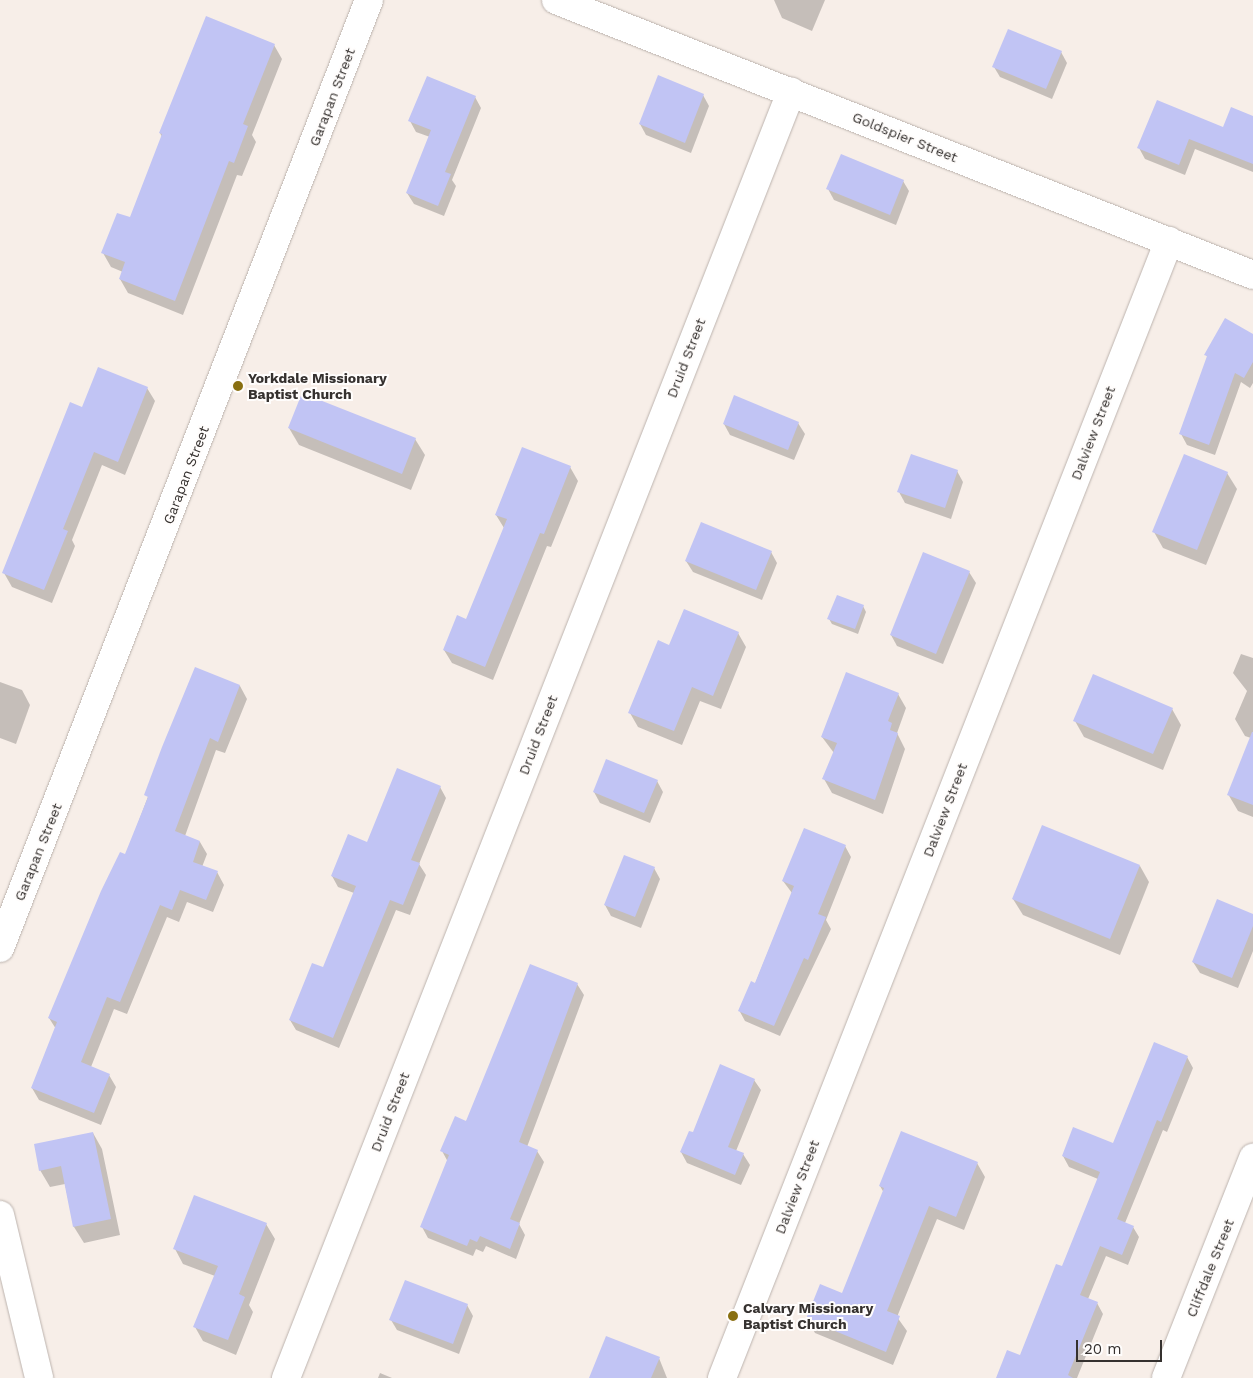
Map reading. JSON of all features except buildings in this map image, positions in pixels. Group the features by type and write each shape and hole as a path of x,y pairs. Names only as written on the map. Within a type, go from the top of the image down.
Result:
{"street":[{"name":"Garapan Street","path":"0,948 369,0"},
{"name":"Goldspier Street","path":"556,0 1253,274"},
{"name":"Druid Street","path":"286,1378 790,92"},
{"name":"Dalview Street","path":"722,1378 1169,241"},
{"name":"Cliffdale Street","path":"1166,1378 1253,1158"},
{"path":"0,1215 39,1378"}],"place":[{"name":"Yorkdale Missionary Baptist Church","path":"238,386"},
{"name":"Calvary Missionary Baptist Church","path":"733,1316"}]}
